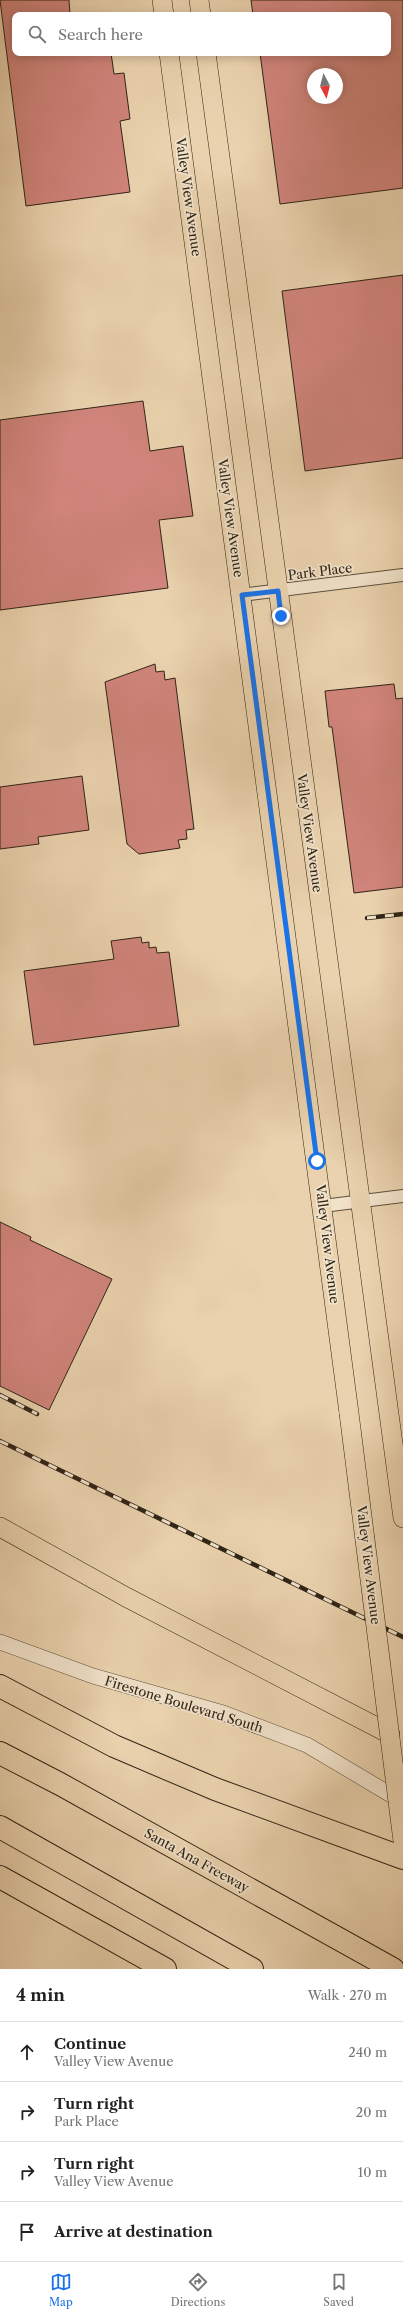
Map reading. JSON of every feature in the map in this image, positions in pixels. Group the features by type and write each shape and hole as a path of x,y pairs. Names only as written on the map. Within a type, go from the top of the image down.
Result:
{"highway":[{"path":"2,1687 114,1746 215,1789 403,1858"},
{"name":"Santa Ana Freeway","path":"0,1754 60,1784 394,1969"},
{"path":"0,1827 252,1969"},
{"path":"0,1877 165,1969"}],"main road":[{"path":"162,0 164,12"},
{"path":"199,0 201,12"},
{"name":"Valley View Avenue","path":"169,56 331,1264 403,1841"},
{"name":"Valley View Avenue","path":"206,56 403,1518"},
{"path":"0,1527 126,1597 390,1734"}],"street":[{"name":"Park Place","path":"242,595 403,575"},
{"path":"323,1206 403,1196"},
{"name":"Firestone Boulevard South","path":"0,1642 93,1676 223,1713 307,1745 403,1802"}],"building":[{"path":"0,0 69,0 70,12 12,12 12,56 111,56 114,74 124,73 130,119 120,121 130,192 26,206"},
{"path":"251,0 403,0 403,188 280,204 260,56 391,56 391,12 253,12"},
{"path":"403,275 403,458 305,471 282,291"},
{"path":"143,401 150,451 183,446 193,516 159,520 168,588 0,610 0,420"},
{"path":"155,664 156,672 164,671 165,680 175,678 194,829 186,830 187,839 178,840 180,848 139,854 127,844 105,682"},
{"path":"394,684 396,699 403,698 403,887 354,893 332,727 329,727 325,691"},
{"path":"82,776 89,830 38,837 39,844 0,849 0,787"},
{"path":"141,937 142,943 149,942 149,948 156,947 157,953 169,952 179,1026 34,1045 24,971 114,959 111,941"},
{"path":"0,1222 31,1237 30,1240 112,1279 49,1410 0,1386"}],"railway":[{"path":"367,918 403,914"},
{"path":"0,1395 37,1414"},
{"path":"0,1441 403,1637"}],"route":[{"path":"281,616 278,591 242,595 317,1161"}]}
